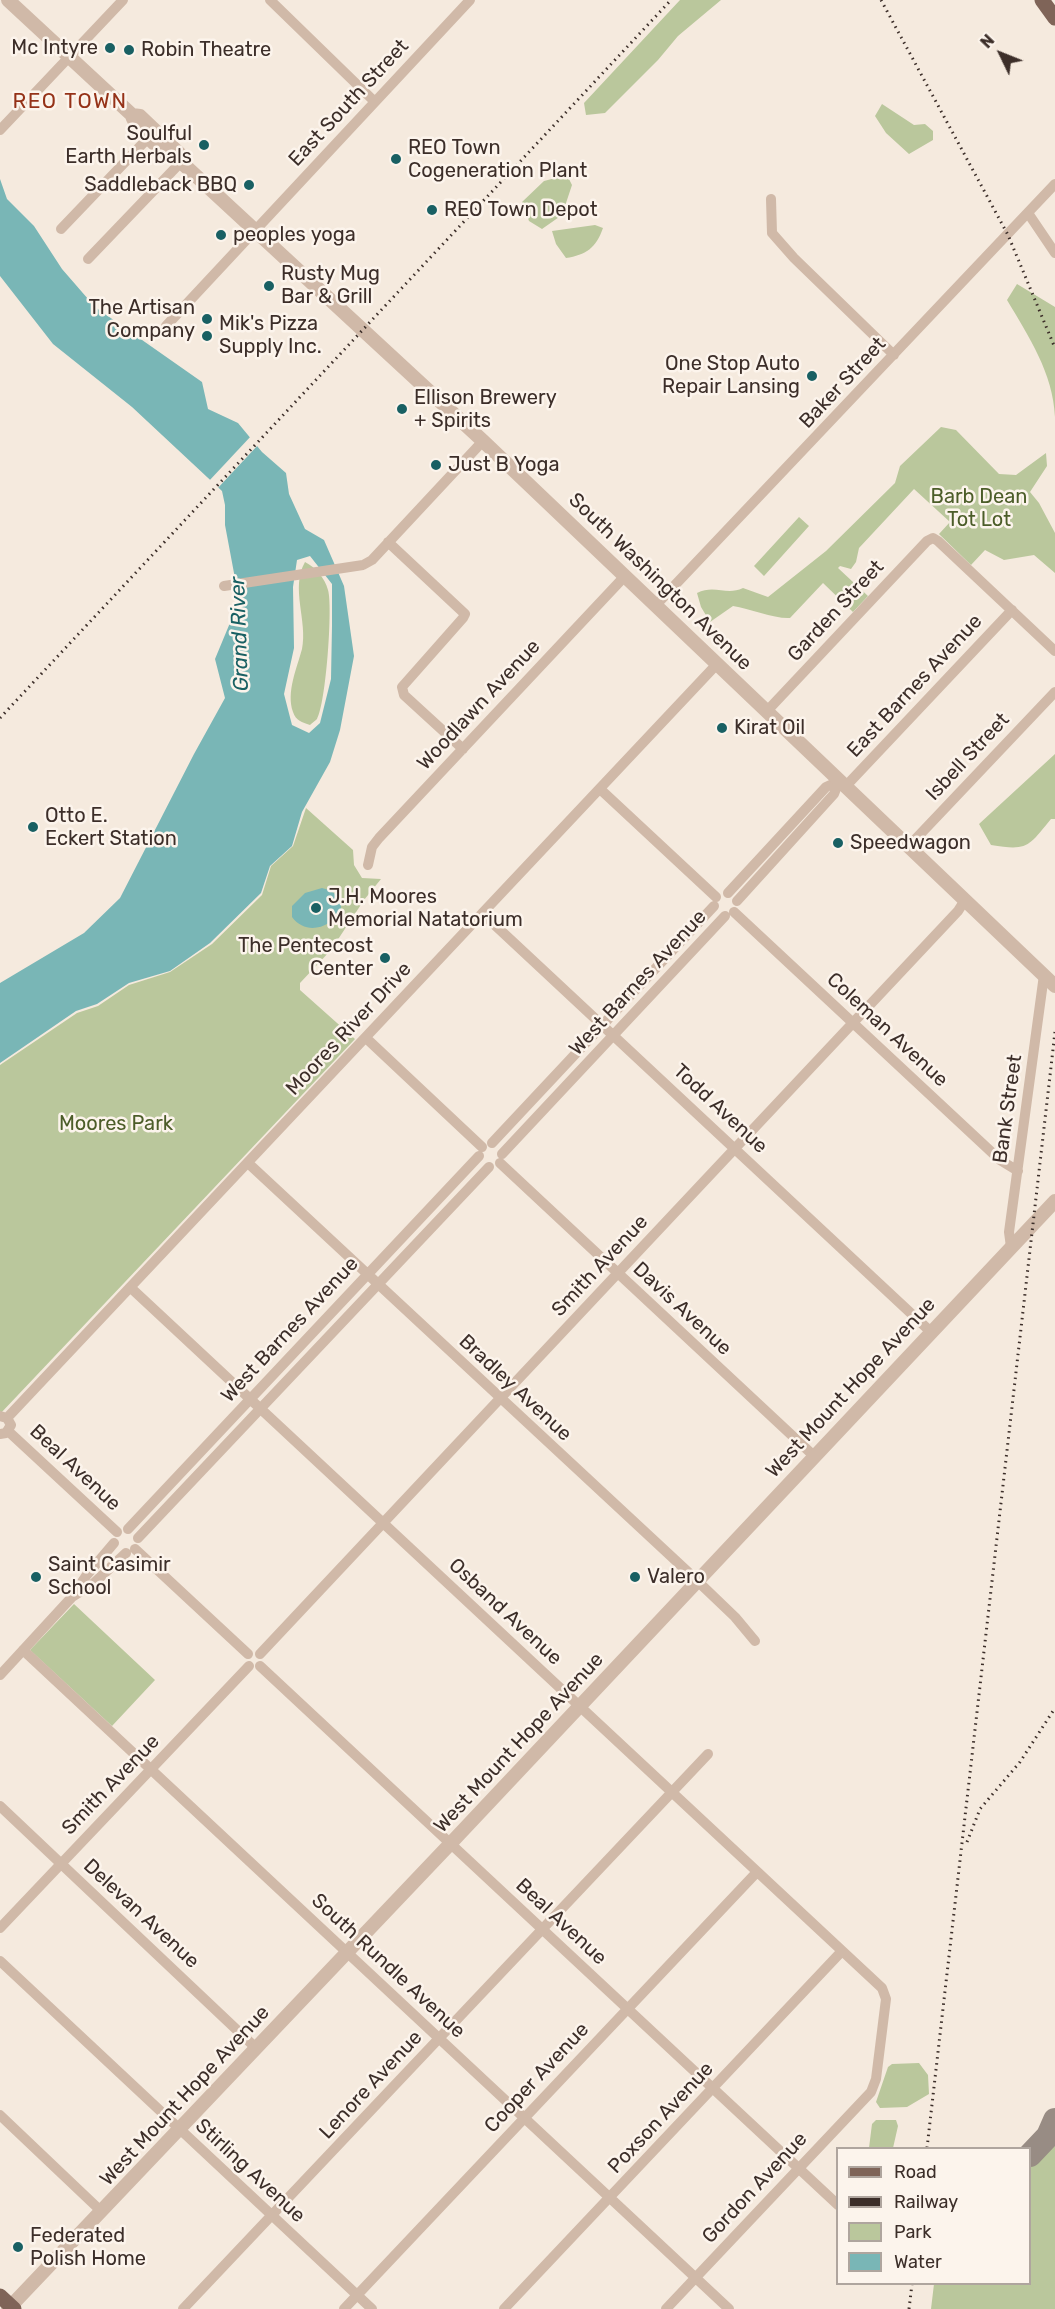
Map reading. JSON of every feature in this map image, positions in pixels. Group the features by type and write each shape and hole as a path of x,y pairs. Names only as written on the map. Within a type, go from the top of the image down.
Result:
{"main road":[{"path":"1042,0 1055,18"}],"street":[{"name":"South Washington Avenue","path":"8,0 132,115 140,116 180,154 181,162"},
{"path":"0,130 123,0"},
{"path":"270,0 375,102"},
{"name":"East South Street","path":"166,326 471,0"},
{"name":"South Washington Avenue","path":"132,115 133,122 174,160 181,162 483,441 1055,986"},
{"path":"62,229 149,137"},
{"path":"88,259 181,162"},
{"name":"Baker Street","path":"656,605 1055,184"},
{"path":"771,200 772,233 794,258 894,355"},
{"path":"1028,213 1055,253"},
{"path":"224,586 356,567 372,560 483,441"},
{"name":"Garden Street","path":"767,711 927,541 933,538 1012,610"},
{"path":"388,542 465,614 402,687 404,695 463,749"},
{"name":"Woodlawn Avenue","path":"368,865 372,847 379,838 625,576"},
{"path":"1012,610 1055,651"},
{"name":"East Barnes Avenue","path":"842,784 1012,610"},
{"name":"Moores River Drive","path":"4,1417 130,1288 717,664"},
{"name":"Isbell Street","path":"908,847 1055,692"},
{"path":"728,892 826,787 842,784"},
{"path":"600,789 715,902 718,913 730,914 737,901 842,784"},
{"path":"715,902 721,893 728,892 734,895 737,901"},
{"name":"Smith Avenue","path":"0,1928 256,1662 383,1523 853,1024 958,911 965,900"},
{"name":"West Barnes Avenue","path":"0,1675 72,1597 120,1535 603,1025 715,902"},
{"name":"Todd Avenue","path":"483,914 932,1332"},
{"name":"West Barnes Avenue","path":"72,1597 94,1583 133,1547 378,1284 730,914"},
{"name":"Coleman Avenue","path":"730,914 1000,1160 1018,1171"},
{"name":"Bank Street","path":"1011,1247 1009,1232 1044,975"},
{"path":"366,1038 484,1149"},
{"path":"499,1147 497,1161 483,1165 484,1149 499,1147"},
{"name":"Davis Avenue","path":"497,1161 814,1456"},
{"name":"Bradley Avenue","path":"248,1163 697,1581 747,1629 755,1641"},
{"name":"West Mount Hope Avenue","path":"8,2305 102,2212 1055,1201"},
{"name":"Osband Avenue","path":"130,1288 882,1988 885,1994 876,2079 871,2092"},
{"path":"4,1417 11,1425 4,1432"},
{"name":"Beal Avenue","path":"4,1432 120,1535"},
{"path":"134,1532 133,1547 117,1549 120,1535 134,1532"},
{"path":"133,1547 248,1654 255,1652 256,1662"},
{"name":"South Rundle Avenue","path":"23,1650 729,2309"},
{"name":"Beal Avenue","path":"256,1662 836,2204"},
{"name":"Lenore Avenue","path":"183,2309 708,1754"},
{"name":"Delevan Avenue","path":"0,1806 256,2048"},
{"name":"Cooper Avenue","path":"344,2309 757,1872"},
{"name":"Poxson Avenue","path":"504,2309 842,1951"},
{"name":"Stirling Avenue","path":"0,1961 372,2309"},
{"name":"Gordon Avenue","path":"666,2309 871,2092"},
{"path":"0,2115 102,2212"}],"green space":[{"path":"680,0 721,0 678,36 658,60 605,113 586,115 584,103"},
{"path":"882,104 914,125 925,124 933,131 933,140 909,154 886,133 875,116"},
{"path":"567,175 572,185 562,215 542,229 529,221 522,202 544,181"},
{"path":"595,225 603,228 597,241 585,252 566,258 556,244 552,231"},
{"path":"1017,284 1055,307 1055,417 1045,370 1007,300"},
{"name":"Barb Dean Tot Lot","path":"941,427 956,430 999,474 1016,475 1046,453 1047,466 1030,492 1039,503 1055,533 1055,573 1034,555 1004,560 985,550 971,565 939,534 950,522 914,489 859,548 856,562 851,569 840,566 838,568 868,596 853,612 823,583 790,618 733,606 710,622 701,607 697,593 743,588 768,597 826,551 895,483 900,466"},
{"path":"799,517 809,526 764,576 754,566"},
{"path":"305,562 316,570 327,586 330,615 323,695 317,719 310,725 296,717 291,704 293,680 302,649 303,627 299,583"},
{"path":"1055,754 1055,819 1051,819 1026,845 1013,847 991,845 979,824"},
{"name":"Moores Park","path":"306,808 353,850 354,865 362,878 381,879 364,900 331,950 300,983 300,990 355,1039 0,1414 0,1065 77,1013 98,1006 129,985 170,972 212,944 262,895 271,866 293,846"},
{"path":"74,1604 155,1680 112,1726 30,1650"},
{"path":"919,2063 928,2075 929,2094 907,2107 880,2108 876,2102 888,2067 892,2064"},
{"path":"876,2120 896,2120 898,2126 893,2147 869,2147 872,2124"},
{"path":"1055,2137 1055,2309 931,2309 934,2285 1031,2285 1031,2164"}],"water":[{"name":"Grand River","path":"0,179 7,199 34,226 62,269 95,307 202,382 208,409 238,423 262,452 286,473 289,494 305,529 324,540 344,586 354,656 340,730 330,762 302,812 292,846 270,866 261,893 210,943 170,971 129,983 97,1004 76,1011 0,1063 0,983 84,933 120,898 225,698 215,659 237,606 237,589 225,525 222,491 132,407 53,344 0,276","holes":["310,556 332,584 331,679 320,723 309,733 292,725 284,694 294,648 293,587 297,560"]},
{"name":"J.H. Moores Memorial Natatorium","path":"322,888 336,895 340,902 341,910 337,916 318,927 311,928 298,923 292,917 292,906 305,893"}],"pier":[{"path":"252,435 259,444 216,490 208,482"}],"taxiway":[{"path":"1031,2154 1048,2136 1055,2120"}],"railway":[{"path":"0,718 671,0"},
{"path":"881,0 1008,235 1055,348"},
{"path":"927,2147 1055,1032"},
{"path":"967,1842 980,1809 1020,1762 1055,1708"},
{"path":"909,2309 912,2285"}],"place":[{"name":"Mc Intyre","path":"110,48"},
{"name":"Robin Theatre","path":"129,50"},
{"name":"Soulful Earth Herbals","path":"204,145"},
{"name":"REO Town Cogeneration Plant","path":"396,159"},
{"name":"Saddleback BBQ","path":"249,185"},
{"name":"REO Town Depot","path":"432,210"},
{"name":"peoples yoga","path":"221,235"},
{"name":"Rusty Mug Bar & Grill","path":"269,286"},
{"name":"The Artisan Company","path":"207,319"},
{"name":"Mik's Pizza Supply Inc.","path":"207,336"},
{"name":"One Stop Auto Repair Lansing","path":"812,376"},
{"name":"Ellison Brewery + Spirits","path":"402,409"},
{"name":"Just B Yoga","path":"436,465"},
{"name":"Kirat Oil","path":"722,728"},
{"name":"Otto E. Eckert Station","path":"33,827"},
{"name":"Speedwagon","path":"838,843"},
{"name":"J.H. Moores Memorial Natatorium","path":"316,908"},
{"name":"The Pentecost Center","path":"385,958"},
{"name":"Saint Casimir School","path":"36,1577"},
{"name":"Valero","path":"635,1577"},
{"name":"Federated Polish Home","path":"18,2247"}],"district":[{"name":"REO TOWN","path":"70,102"}]}
